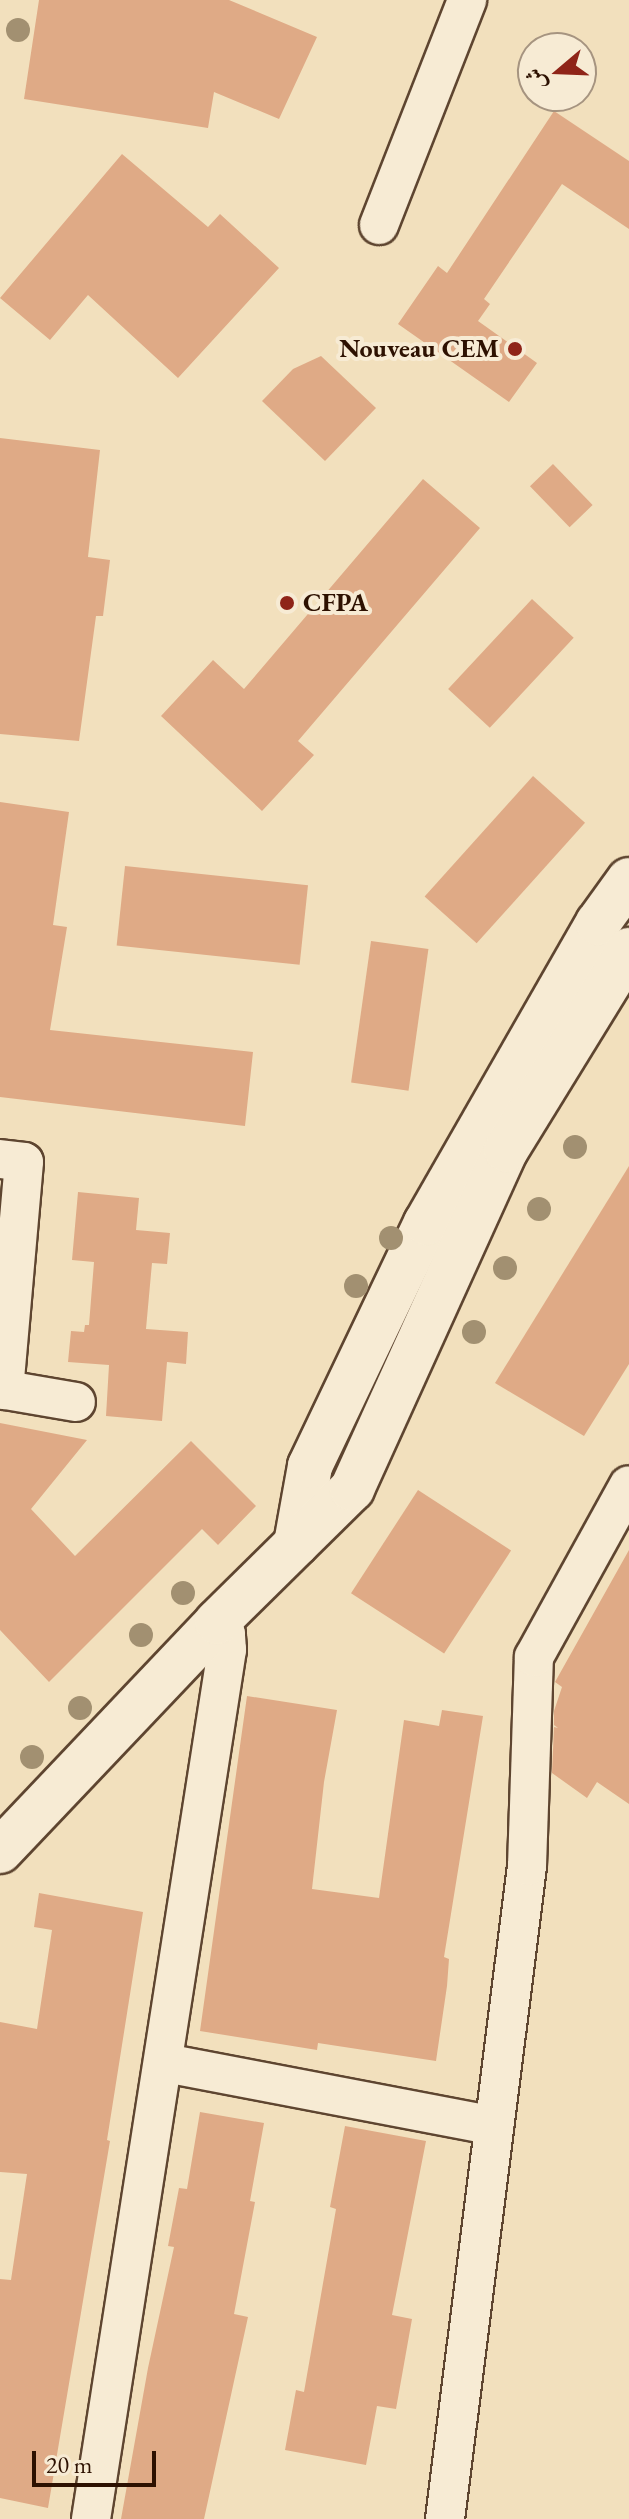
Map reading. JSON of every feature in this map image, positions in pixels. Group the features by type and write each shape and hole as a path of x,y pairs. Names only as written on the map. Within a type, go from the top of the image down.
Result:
{"main road":[{"path":"296,1544 310,1466 426,1223 598,923 629,880"},
{"path":"0,1851 217,1622 352,1489 506,1150 629,950"}],"street":[{"path":"379,225 467,0"},
{"path":"0,1159 24,1162 2,1390 76,1402"},
{"path":"445,2519 527,1866 534,1657 629,1485"},
{"path":"91,2519 165,2063 227,1650 226,1634 217,1622"},
{"path":"165,2063 494,2126"}],"building":[{"path":"39,0 229,0 317,37 279,119 214,92 208,128 24,99"},
{"path":"553,112 629,161 629,229 562,184 484,299 490,304 478,321 537,363 509,402 398,324 438,266 447,273"},
{"path":"122,154 208,227 220,214 279,268 178,378 88,295 50,340 0,298"},
{"path":"321,356 376,408 325,461 262,401 293,369"},
{"path":"0,438 100,450 88,557 110,560 103,616 96,616 79,741 0,734"},
{"path":"553,464 593,505 570,527 530,486"},
{"path":"423,479 480,528 298,741 314,755 262,811 161,716 213,660 244,689"},
{"path":"532,599 574,638 490,728 448,689"},
{"path":"533,776 585,823 477,943 425,896"},
{"path":"0,802 69,812 53,925 67,927 50,1030 253,1052 245,1126 0,1097"},
{"path":"125,866 308,885 300,965 117,946"},
{"path":"371,941 428,949 409,1091 351,1083"},
{"path":"629,1166 629,1364 584,1436 495,1383"},
{"path":"78,1192 139,1198 136,1230 170,1233 167,1264 152,1263 146,1329 188,1332 186,1364 167,1362 162,1421 106,1416 109,1365 68,1362 71,1331 84,1332 85,1325 89,1325 94,1262 72,1260"},
{"path":"0,1423 87,1440 31,1509 75,1556 191,1441 256,1506 218,1545 202,1529 49,1682 0,1630"},
{"path":"418,1490 511,1550 444,1654 351,1593"},
{"path":"629,1550 629,1804 597,1782 587,1798 552,1773 554,1727 558,1728 554,1725 554,1711 562,1687 555,1682"},
{"path":"247,1696 337,1710 324,1782 312,1889 379,1898 404,1720 439,1726 442,1710 483,1716 444,1957 449,1959 447,1986 436,2061 318,2043 317,2050 200,2031"},
{"path":"39,1893 143,1912 107,2140 110,2141 48,2508 0,2498 0,2279 11,2280 27,2174 0,2172 0,2022 37,2029 52,1930 34,1927"},
{"path":"200,2112 264,2123 250,2201 255,2202 234,2314 248,2317 204,2519 121,2519 174,2247 168,2246 179,2188 187,2189"},
{"path":"345,2126 426,2141 392,2315 412,2319 396,2409 377,2406 366,2465 285,2450 296,2390 304,2392 336,2209 330,2207"}],"place":[{"name":"Nouveau CEM","path":"515,349"},
{"name":"CFPA","path":"287,603"}]}
